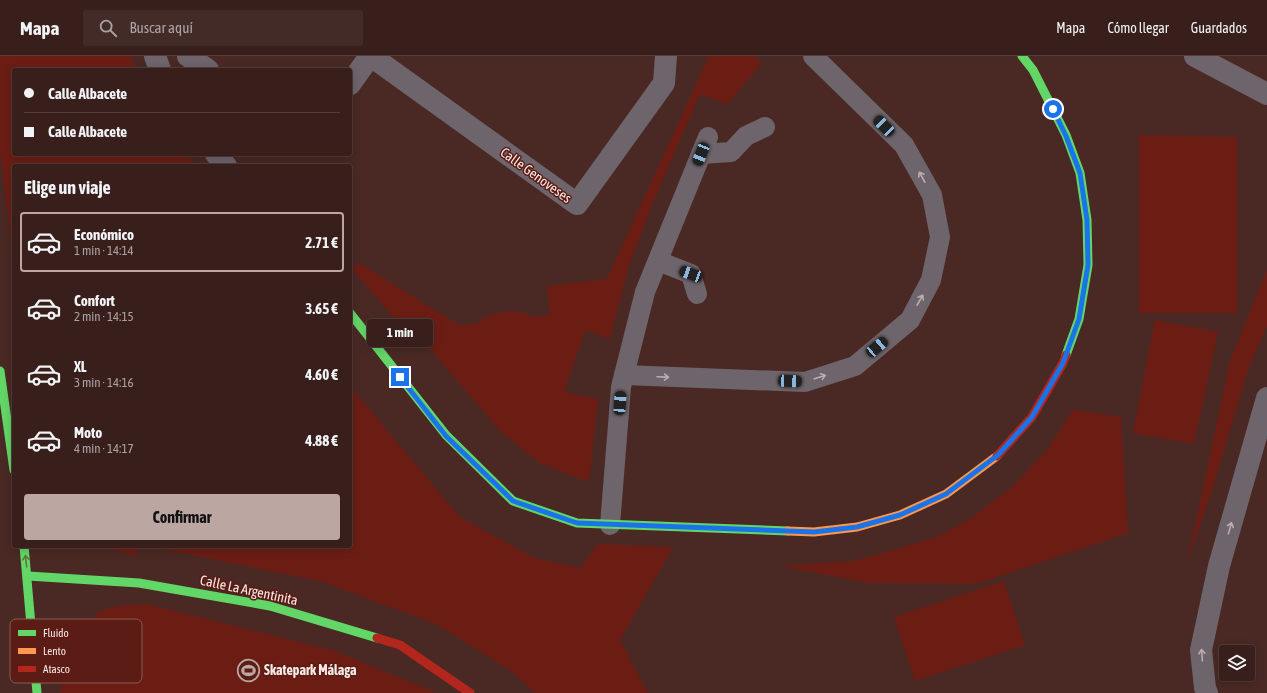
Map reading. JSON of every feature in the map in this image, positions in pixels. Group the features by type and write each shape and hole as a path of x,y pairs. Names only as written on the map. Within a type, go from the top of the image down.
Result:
{"street":[{"path":"155,56 159,68"},
{"path":"188,56 205,68"},
{"name":"Calle Genoveses","path":"352,81 371,56 577,204 664,82 666,56"},
{"path":"352,316 446,436 513,501 577,523 610,525 814,532 857,527 900,515 946,494 998,455 1032,417 1063,363 1079,319 1088,265 1087,220 1080,173 1066,136 1033,70 1022,56"},
{"path":"1195,56 1267,94"},
{"path":"218,156 224,164"},
{"path":"0,371 12,456"},
{"path":"1207,693 1205,688 1201,650 1219,566 1267,398"},
{"path":"24,548 31,619"},
{"name":"Calle La Argentinita","path":"28,576 139,583 270,606 400,645 470,693"},
{"path":"36,683 37,693"}],"lane":[{"path":"624,375 805,382 855,366 910,320 931,280 940,237 932,195 904,145 813,56"},
{"path":"610,525 621,387 645,292 705,145 731,152 746,136 765,127"},
{"path":"658,261 691,274 697,294"}],"shaded area":[{"path":"0,56 130,56 135,68 12,68 12,156 188,156 194,164 12,164 12,250 0,149"},
{"path":"709,56 754,56 762,63 727,104 700,94 651,207 629,265 610,339 585,330 564,392 598,399 589,482 540,463 501,432 408,323 402,327 352,269 359,263 459,325 481,323 480,318 490,317 490,314 518,311 518,314 528,313 528,317 550,315 547,286 607,279"},
{"path":"1139,135 1237,137 1237,313 1139,313"},
{"path":"1267,270 1267,326 1249,367 1214,484 1187,563 1230,361"},
{"path":"1155,320 1218,332 1194,444 1133,433"},
{"path":"352,388 460,517 534,558 581,568 597,544 673,547 620,640 648,693 535,693 511,671 436,624 320,581 157,548 352,548"},
{"path":"1073,410 1121,417 1128,533 976,584 869,583 780,566 854,561 934,538 970,519 1012,487 1047,450"},
{"path":"109,548 138,548 136,557"},
{"path":"1004,581 1025,645 915,681 894,617"},
{"path":"147,604 335,651 434,693 60,693 62,683 142,683 142,619 93,619 100,611 118,606"}],"traffic: fast":[{"path":"1022,56 1033,70 1066,135 1080,173 1087,220 1088,265 1079,319 1066,355"},
{"path":"352,316 446,435 513,501 577,523 788,531"},
{"path":"0,371 12,456"},
{"path":"24,548 30,619"},
{"path":"28,576 139,583 270,606 377,638"},
{"path":"36,683 37,693"}],"traffic: slow":[{"path":"788,531 814,532 857,527 900,515 946,494 997,456"}],"traffic: jam":[{"path":"997,456 1032,417 1063,363 1066,355"},
{"path":"377,638 400,645 470,693"}],"place":[{"name":"Skatepark Málaga","path":"248,670"}],"route":[{"path":"400,377 446,436 513,501 577,523 814,532 857,527 900,515 946,494 998,455 1032,417 1063,363 1079,319 1088,265 1087,220 1080,173 1066,136 1053,109"}]}
